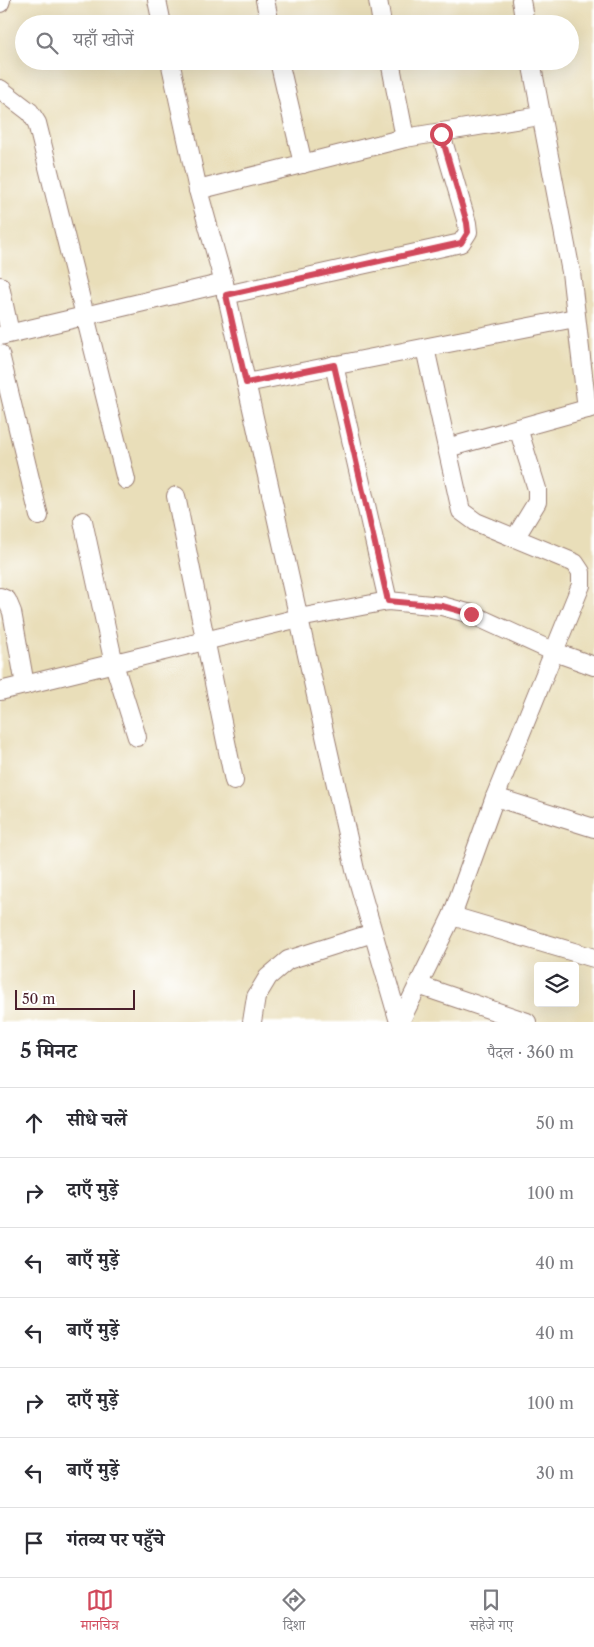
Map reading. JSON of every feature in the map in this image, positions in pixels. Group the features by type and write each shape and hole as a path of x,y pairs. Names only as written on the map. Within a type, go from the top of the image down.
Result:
{"street":[{"path":"157,0 160,15"},
{"path":"265,0 268,15"},
{"path":"378,0 380,15"},
{"path":"521,0 524,15"},
{"path":"172,70 198,190 225,289 355,870 400,1022"},
{"path":"281,70 303,164"},
{"path":"392,70 405,138"},
{"path":"447,448 591,408 575,318 571,272 532,70"},
{"path":"0,89 30,112 37,123 126,480"},
{"path":"198,190 405,138 441,134 540,116"},
{"path":"0,286 5,334 85,316 461,243 468,232 467,223 441,134"},
{"path":"246,383 575,318"},
{"path":"400,1022 452,916 495,797 552,651 581,585 581,572 575,562 476,522 461,511 425,348"},
{"path":"0,354 39,516"},
{"path":"334,365 388,601"},
{"path":"515,538 537,502 537,488 518,428"},
{"path":"176,496 234,781"},
{"path":"83,521 114,664 136,737"},
{"path":"0,597 7,600 12,612 25,685"},
{"path":"0,691 299,618 388,601 442,606 471,614 552,651 594,666"},
{"path":"495,797 594,828"},
{"path":"452,916 594,958"},
{"path":"252,1022 256,997 268,977 288,960 373,932"},
{"path":"418,985 527,1022"}],"route":[{"path":"441,134 467,223 468,232 461,243 226,295 246,383 334,365 388,601 442,606 471,614"}]}
